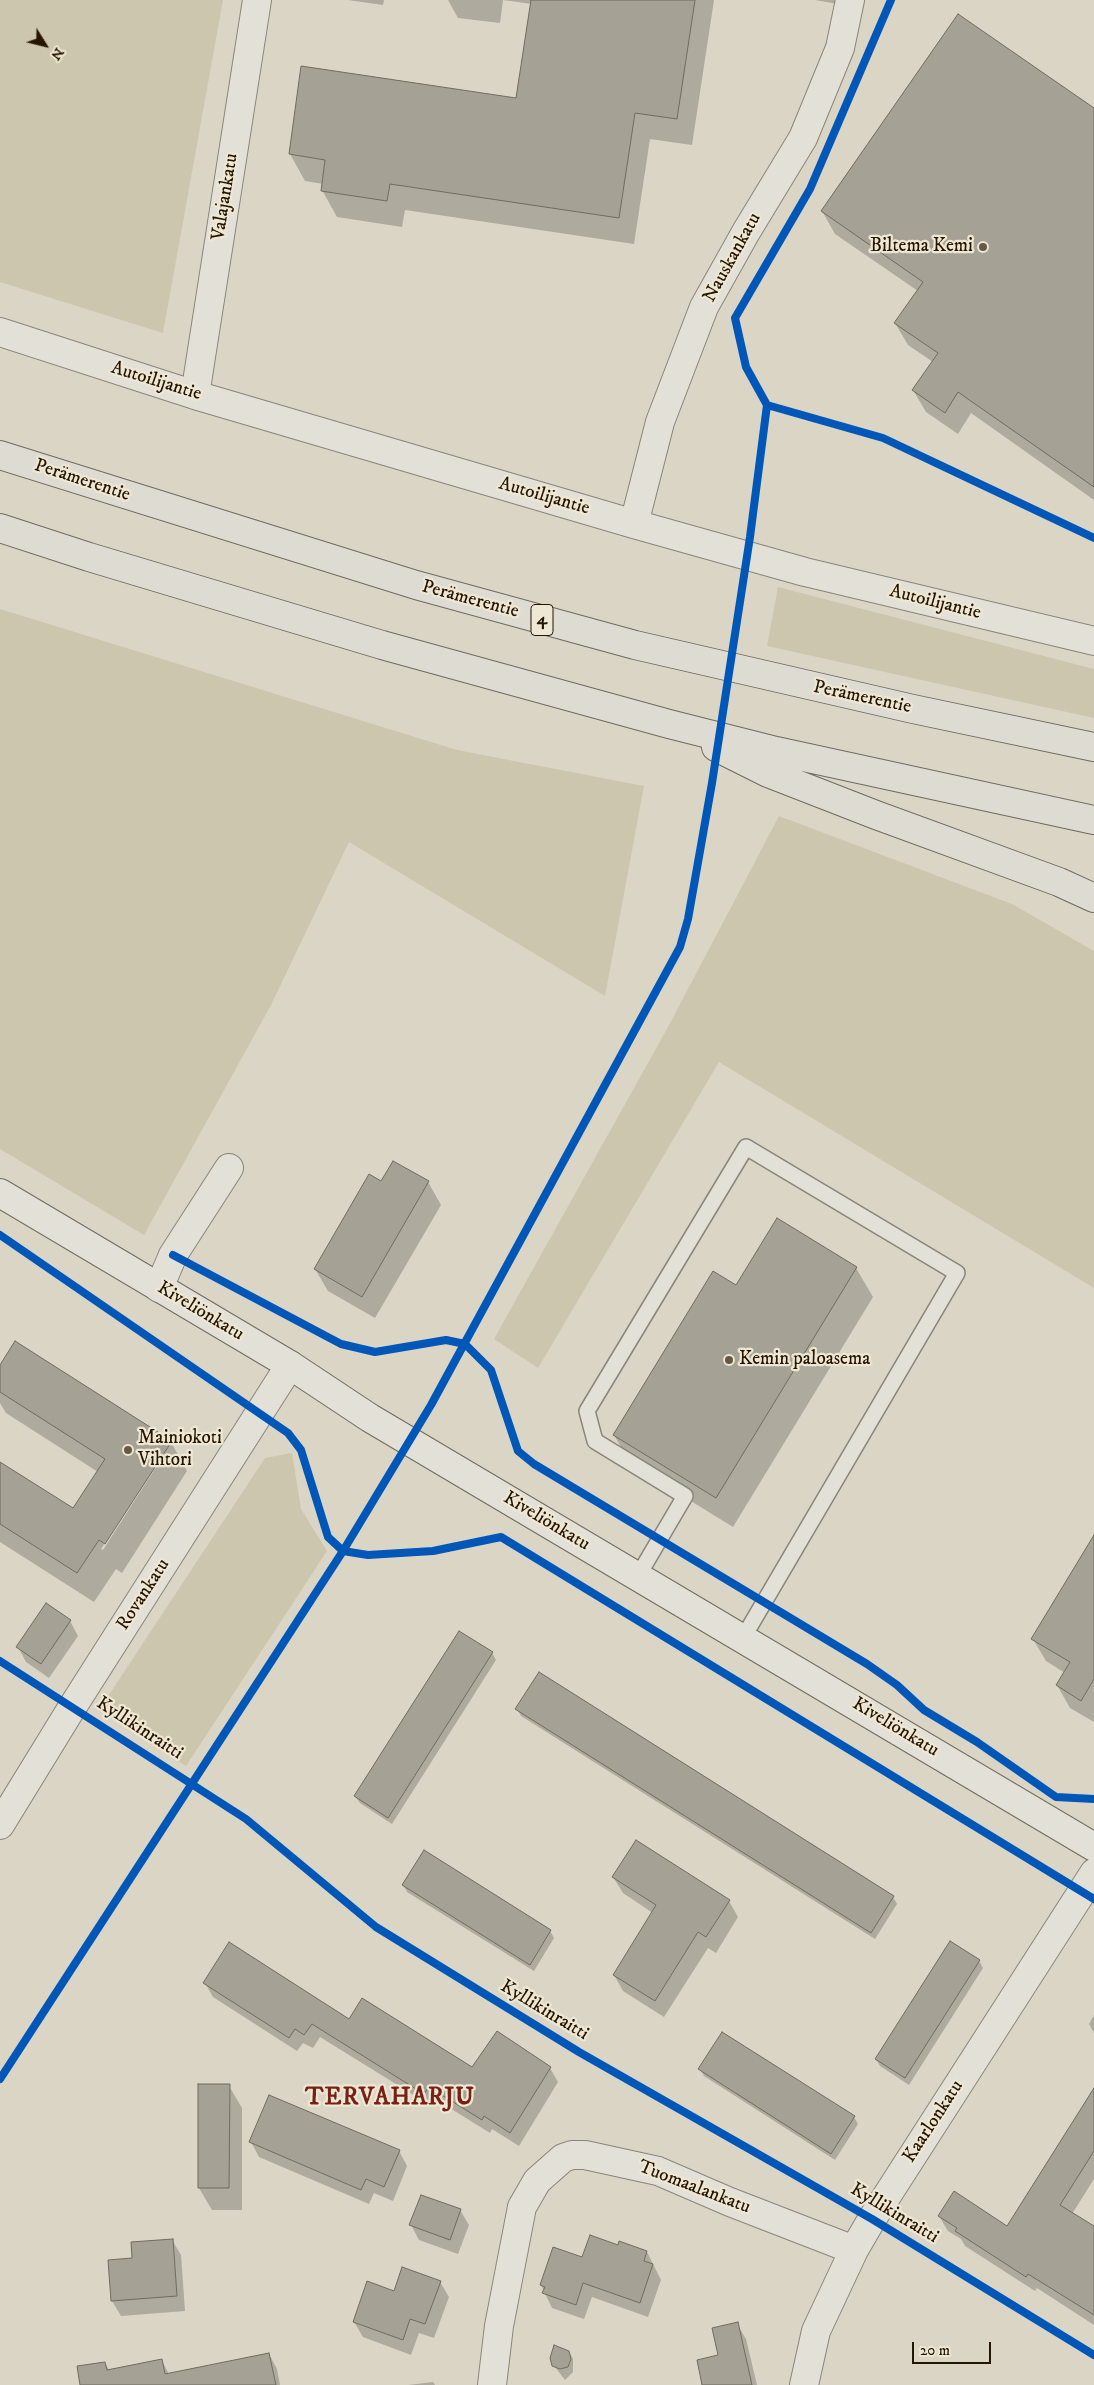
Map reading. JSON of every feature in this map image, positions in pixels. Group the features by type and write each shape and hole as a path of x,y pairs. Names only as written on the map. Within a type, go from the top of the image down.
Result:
{"highway":[{"name":"Perämerentie","path":"0,455 416,585 635,645 875,701 1094,747"},
{"path":"0,528 89,557 373,642 670,724 776,751 1094,820"},
{"path":"670,724 768,774 876,816 1059,882 1094,898"}],"street":[{"name":"Valajankatu","path":"195,394 257,0"},
{"name":"Nauskankatu","path":"634,524 660,422 704,307 746,232 803,138 840,48 850,0"},
{"name":"Autoilijantie","path":"0,332 195,394 634,524 805,572 1094,641"},
{"path":"159,1288 173,1255 229,1168"},
{"name":"Kiveliönkatu","path":"0,1193 290,1365 370,1418 1094,1847"},
{"name":"Rovankatu","path":"0,1825 290,1365"},
{"name":"Kaarlonkatu","path":"804,2385 816,2331 854,2250 872,2218 1094,1873"},
{"name":"Tuomaalankatu","path":"492,2385 499,2326 522,2207 537,2181 563,2158 572,2155 586,2155 658,2171 730,2202 854,2250"}],"lane":[{"path":"638,1576 685,1496 595,1441 587,1411 746,1147 957,1273 743,1638"}],"shaded area":[{"path":"0,0 223,0 163,333 0,282"},
{"path":"778,587 1094,669 1094,718 767,646"},
{"path":"0,609 457,750 644,786 605,996 349,842 271,1005 144,1235 0,1149"},
{"path":"779,816 1012,904 1094,951 1094,1288 719,1062 538,1368 494,1339 668,1027"},
{"path":"292,1453 301,1509 327,1551 186,1766 99,1710 265,1458"}],"building":[{"path":"531,0 695,0 677,119 635,113 619,218 390,184 387,201 321,191 325,160 289,154 301,66 516,98"},
{"name":"Biltema Kemi","path":"958,14 1094,108 1094,487 958,392 945,413 912,390 938,353 894,323 923,282 821,211"},
{"path":"393,1161 429,1181 362,1297 314,1269 369,1174 381,1181"},
{"name":"Kemin paloasema","path":"777,1218 857,1267 716,1498 613,1435 713,1271 736,1285"},
{"name":"Mainiokoti Vihtori","path":"15,1341 172,1441 105,1544 99,1540 77,1573 0,1524 0,1462 73,1508 105,1459 0,1392 0,1365"},
{"path":"1094,1535 1094,1679 1081,1701 1056,1685 1070,1662 1031,1639"},
{"path":"46,1603 71,1620 41,1664 16,1647"},
{"path":"459,1631 493,1652 388,1818 354,1796"},
{"path":"539,1672 894,1896 871,1933 515,1709"},
{"path":"636,1840 730,1900 706,1937 698,1932 655,2001 613,1975 656,1905 612,1877"},
{"path":"424,1850 551,1930 530,1965 402,1885"},
{"path":"950,1941 980,1960 905,2078 875,2059"},
{"path":"229,1942 349,2019 362,1998 472,2067 497,2031 551,2067 510,2133 484,2116 482,2120 429,2087 424,2094 312,2024 304,2035 295,2029 289,2038 203,1983"},
{"path":"722,2032 855,2116 831,2154 698,2069"},
{"path":"198,2084 230,2084 229,2188 198,2188"},
{"path":"1094,2088 1094,2151 1060,2205 1094,2226 1094,2315 1028,2274 1026,2277 955,2231 957,2228 938,2216 954,2191 1007,2226"},
{"path":"269,2095 400,2150 384,2187 366,2179 361,2190 249,2142"},
{"path":"421,2195 461,2209 450,2240 409,2225"},
{"path":"590,2235 618,2245 619,2241 647,2251 644,2261 653,2264 640,2303 583,2283 576,2305 542,2293 545,2287 540,2285 553,2247 582,2257"},
{"path":"173,2239 177,2296 111,2301 108,2260 132,2258 131,2242"},
{"path":"402,2267 441,2281 425,2324 410,2319 403,2340 353,2322 367,2281 394,2291"},
{"path":"738,2322 752,2385 702,2385 697,2360 718,2355 712,2328"},
{"path":"554,2345 569,2351 571,2359 568,2367 560,2369 552,2366 550,2358"},
{"path":"269,2353 276,2385 80,2385 77,2366 105,2362 107,2370 162,2359 165,2374"}],"cycle path":[{"path":"0,2079 343,1551 431,1405 680,947 688,919 712,783 750,537 767,405 746,367 735,318 810,189 891,0"},
{"path":"767,405 883,438 1094,538"},
{"path":"0,1235 288,1433 301,1450 328,1537 343,1551 368,1555 433,1551 501,1537 1094,1899"},
{"path":"173,1255 341,1344 375,1352 446,1340 465,1344 491,1370 518,1451 534,1464 867,1664 897,1685 924,1710 977,1742 1056,1797 1094,1799"},
{"name":"Kyllikinraitti","path":"0,1661 246,1819 376,1927 579,2052 872,2219 1094,2355"}],"place":[{"name":"Biltema Kemi","path":"983,247"},
{"name":"Kemin paloasema","path":"729,1360"},
{"name":"Mainiokoti Vihtori","path":"128,1450"}],"district":[{"name":"TERVAHARJU","path":"390,2099"}]}
